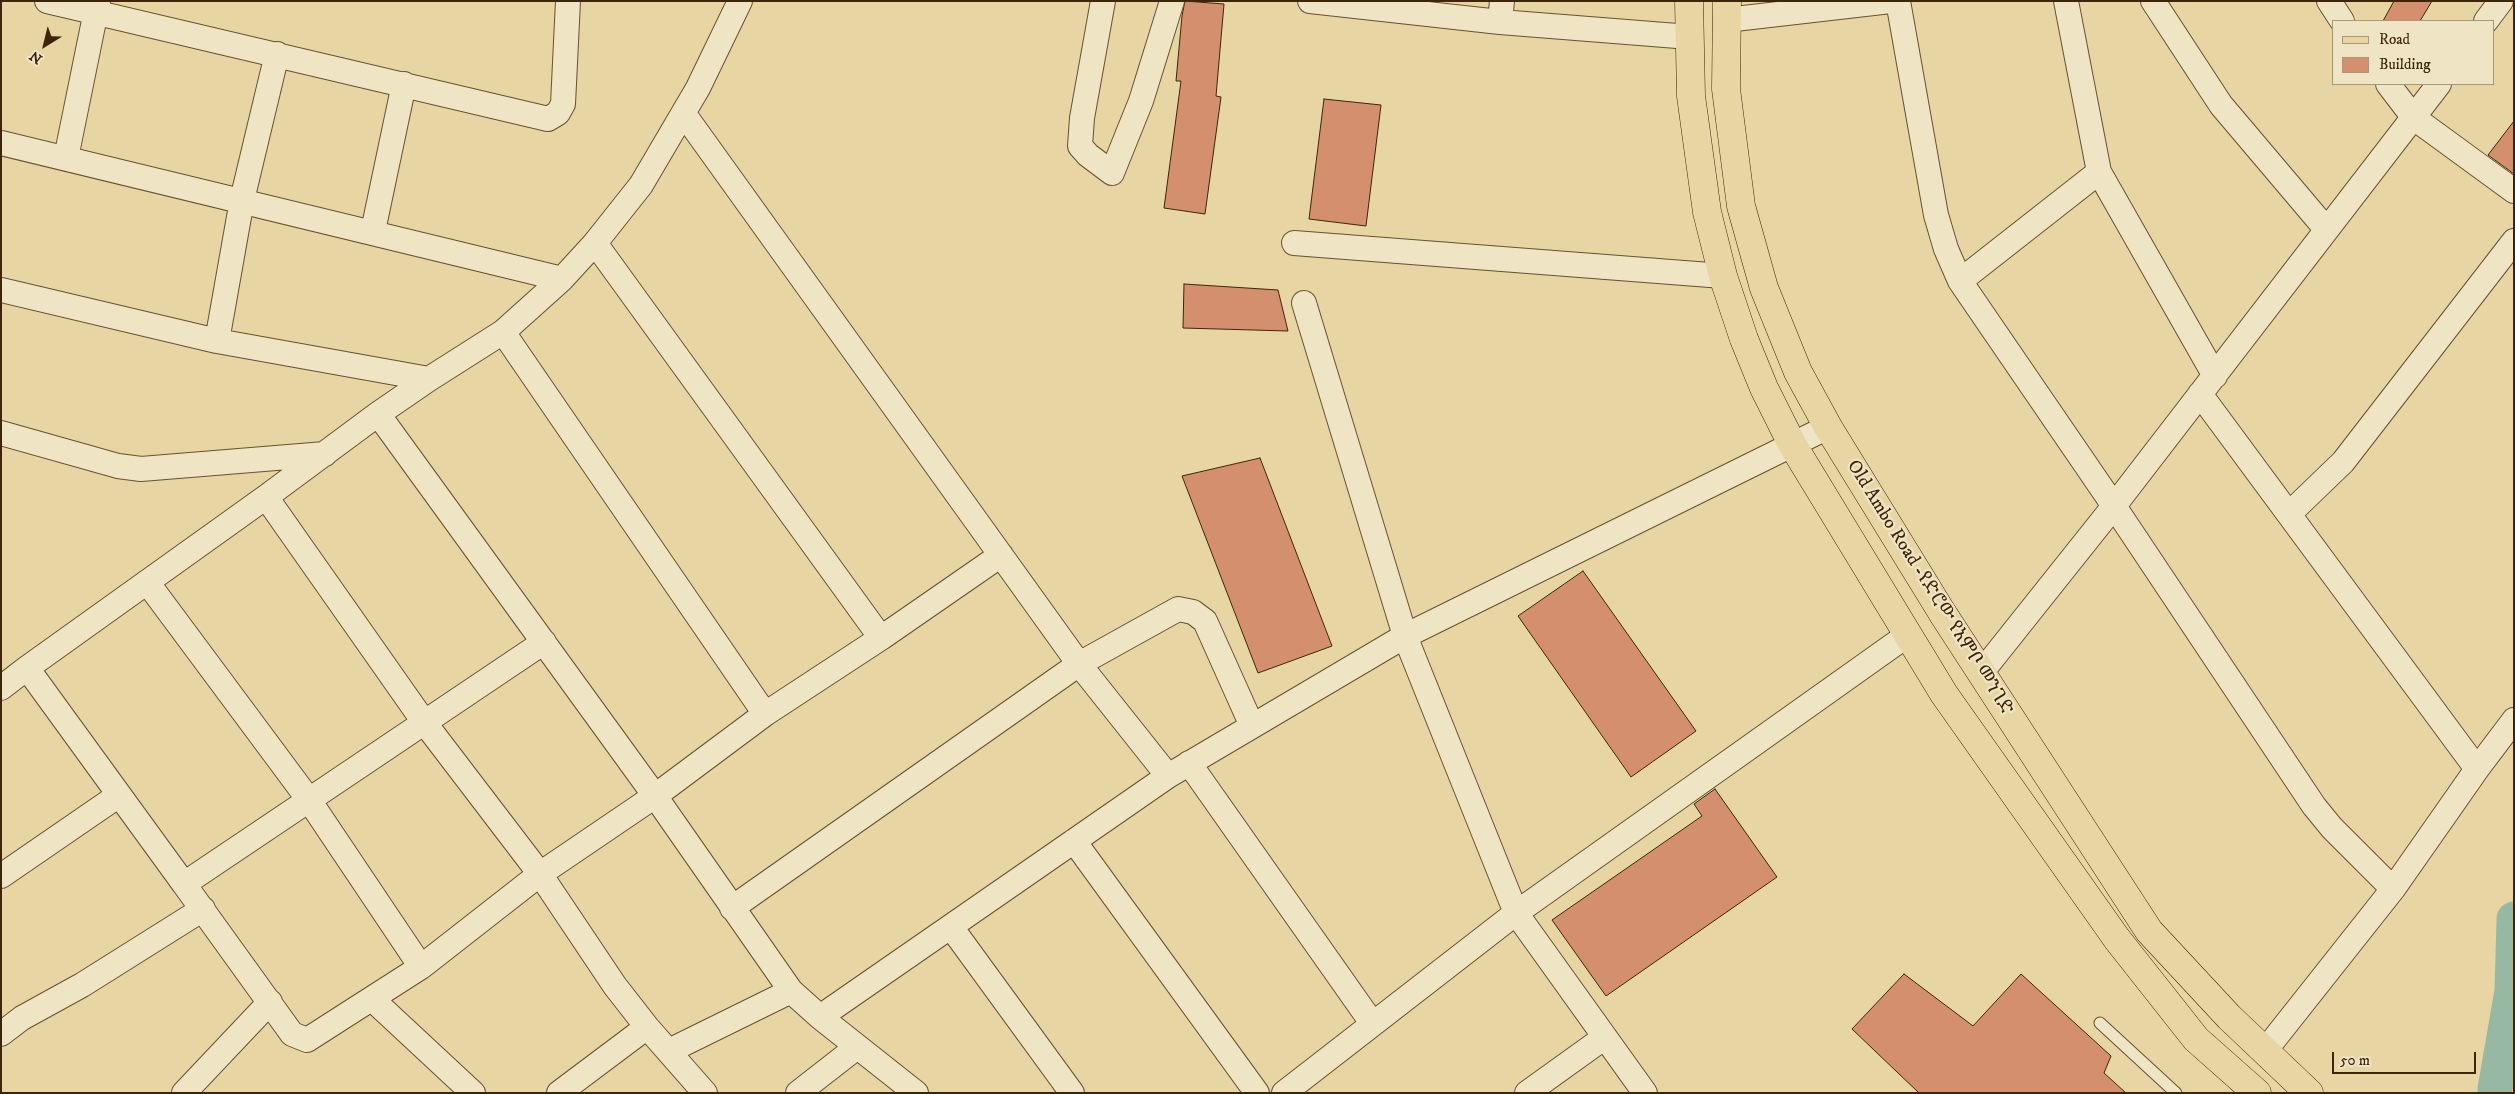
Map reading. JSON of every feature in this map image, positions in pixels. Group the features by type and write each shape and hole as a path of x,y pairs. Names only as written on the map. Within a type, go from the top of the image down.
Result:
{"main road":[{"path":"1689,1 1691,96 1706,203 1723,276 1744,339 1764,388 1792,444 1906,636 1944,694 2117,939 2196,1038 2257,1093"},
{"name":"Old Ambo Road -የድሮው የአምቦ መንገድ","path":"1726,11 1726,90 1741,206 1764,288 1798,372 1828,427 1981,673 2150,931 2264,1052 2309,1093"}],"street":[{"path":"48,1 97,7 276,54 548,118 558,113 563,104 568,1"},
{"path":"1,688 378,414 429,378 503,332 562,278 595,242 641,185 712,63 740,1"},
{"path":"1103,1 1082,118 1080,146 1088,155 1112,174 1141,101 1172,1"},
{"path":"1310,1 1501,12 1690,36"},
{"path":"1726,11 1891,1"},
{"path":"1898,1 1936,214 1946,249 1960,281 2114,506 2314,806 2332,828 2393,889"},
{"path":"2066,1 2099,172 2215,376"},
{"path":"2153,1 2221,105 2326,229"},
{"path":"2329,1 2341,20"},
{"path":"2487,20 2501,1"},
{"path":"66,158 97,7"},
{"path":"217,342 242,200 276,54"},
{"path":"373,232 404,84"},
{"path":"2389,85 2414,118 2514,191"},
{"path":"1981,673 2114,506 2326,229 2439,85"},
{"path":"684,114 1079,664 1168,776"},
{"path":"1,143 562,278"},
{"path":"1960,281 2099,172"},
{"path":"2289,514 2343,462 2514,241"},
{"path":"595,242 881,638"},
{"path":"1294,242 1723,276"},
{"path":"1,290 217,342 429,378"},
{"path":"1304,303 1405,636 1516,913 1645,1093"},
{"path":"503,332 765,714"},
{"path":"2200,394 2477,770"},
{"path":"378,414 655,796 791,991 820,1017 916,1093"},
{"path":"820,1017 1168,776 1405,636 1828,427"},
{"path":"1,432 118,466 141,469 325,454"},
{"path":"266,497 424,722 540,874 615,986 647,1027 705,1093"},
{"path":"26,668 292,1034 306,1040 421,967 540,874 655,796 765,714 881,638 1001,555"},
{"path":"147,582 309,800 421,967"},
{"path":"732,908 1079,664 1178,609 1193,612 1204,621 1252,726"},
{"path":"1284,1093 1516,913 1906,636"},
{"path":"184,884 544,642"},
{"path":"2264,1052 2393,889 2514,720"},
{"path":"1189,763 1372,1023"},
{"path":"1,876 119,795"},
{"path":"1074,841 1257,1093"},
{"path":"1,1034 22,1018 82,985 203,909"},
{"path":"951,926 1072,1093"},
{"path":"669,1051 791,991"},
{"path":"372,999 473,1093"},
{"path":"184,1093 270,1002"},
{"path":"559,1093 647,1027"},
{"path":"1527,1093 1605,1036"},
{"path":"798,1093 857,1047"}],"lane":[{"path":"2100,1023 2176,1093"}],"building":[{"path":"1185,1 1224,4 1216,96 1221,97 1205,214 1164,208 1181,81 1176,81"},
{"path":"2394,1 2432,1 2421,20 2384,20"},
{"path":"1324,99 1381,105 1366,226 1309,219"},
{"path":"2514,121 2514,174 2488,155"},
{"path":"1184,284 1278,290 1288,331 1183,328"},
{"path":"1260,458 1332,646 1258,673 1182,476"},
{"path":"1583,571 1696,731 1631,777 1518,616"},
{"path":"1715,789 1777,877 1606,996 1552,920 1702,816 1694,804"},
{"path":"1904,974 1973,1026 2021,974 2111,1056 2104,1073 2126,1093 1919,1093 1852,1029"}],"waterway":[{"path":"2495,1089 2512,991 2514,919"}]}
